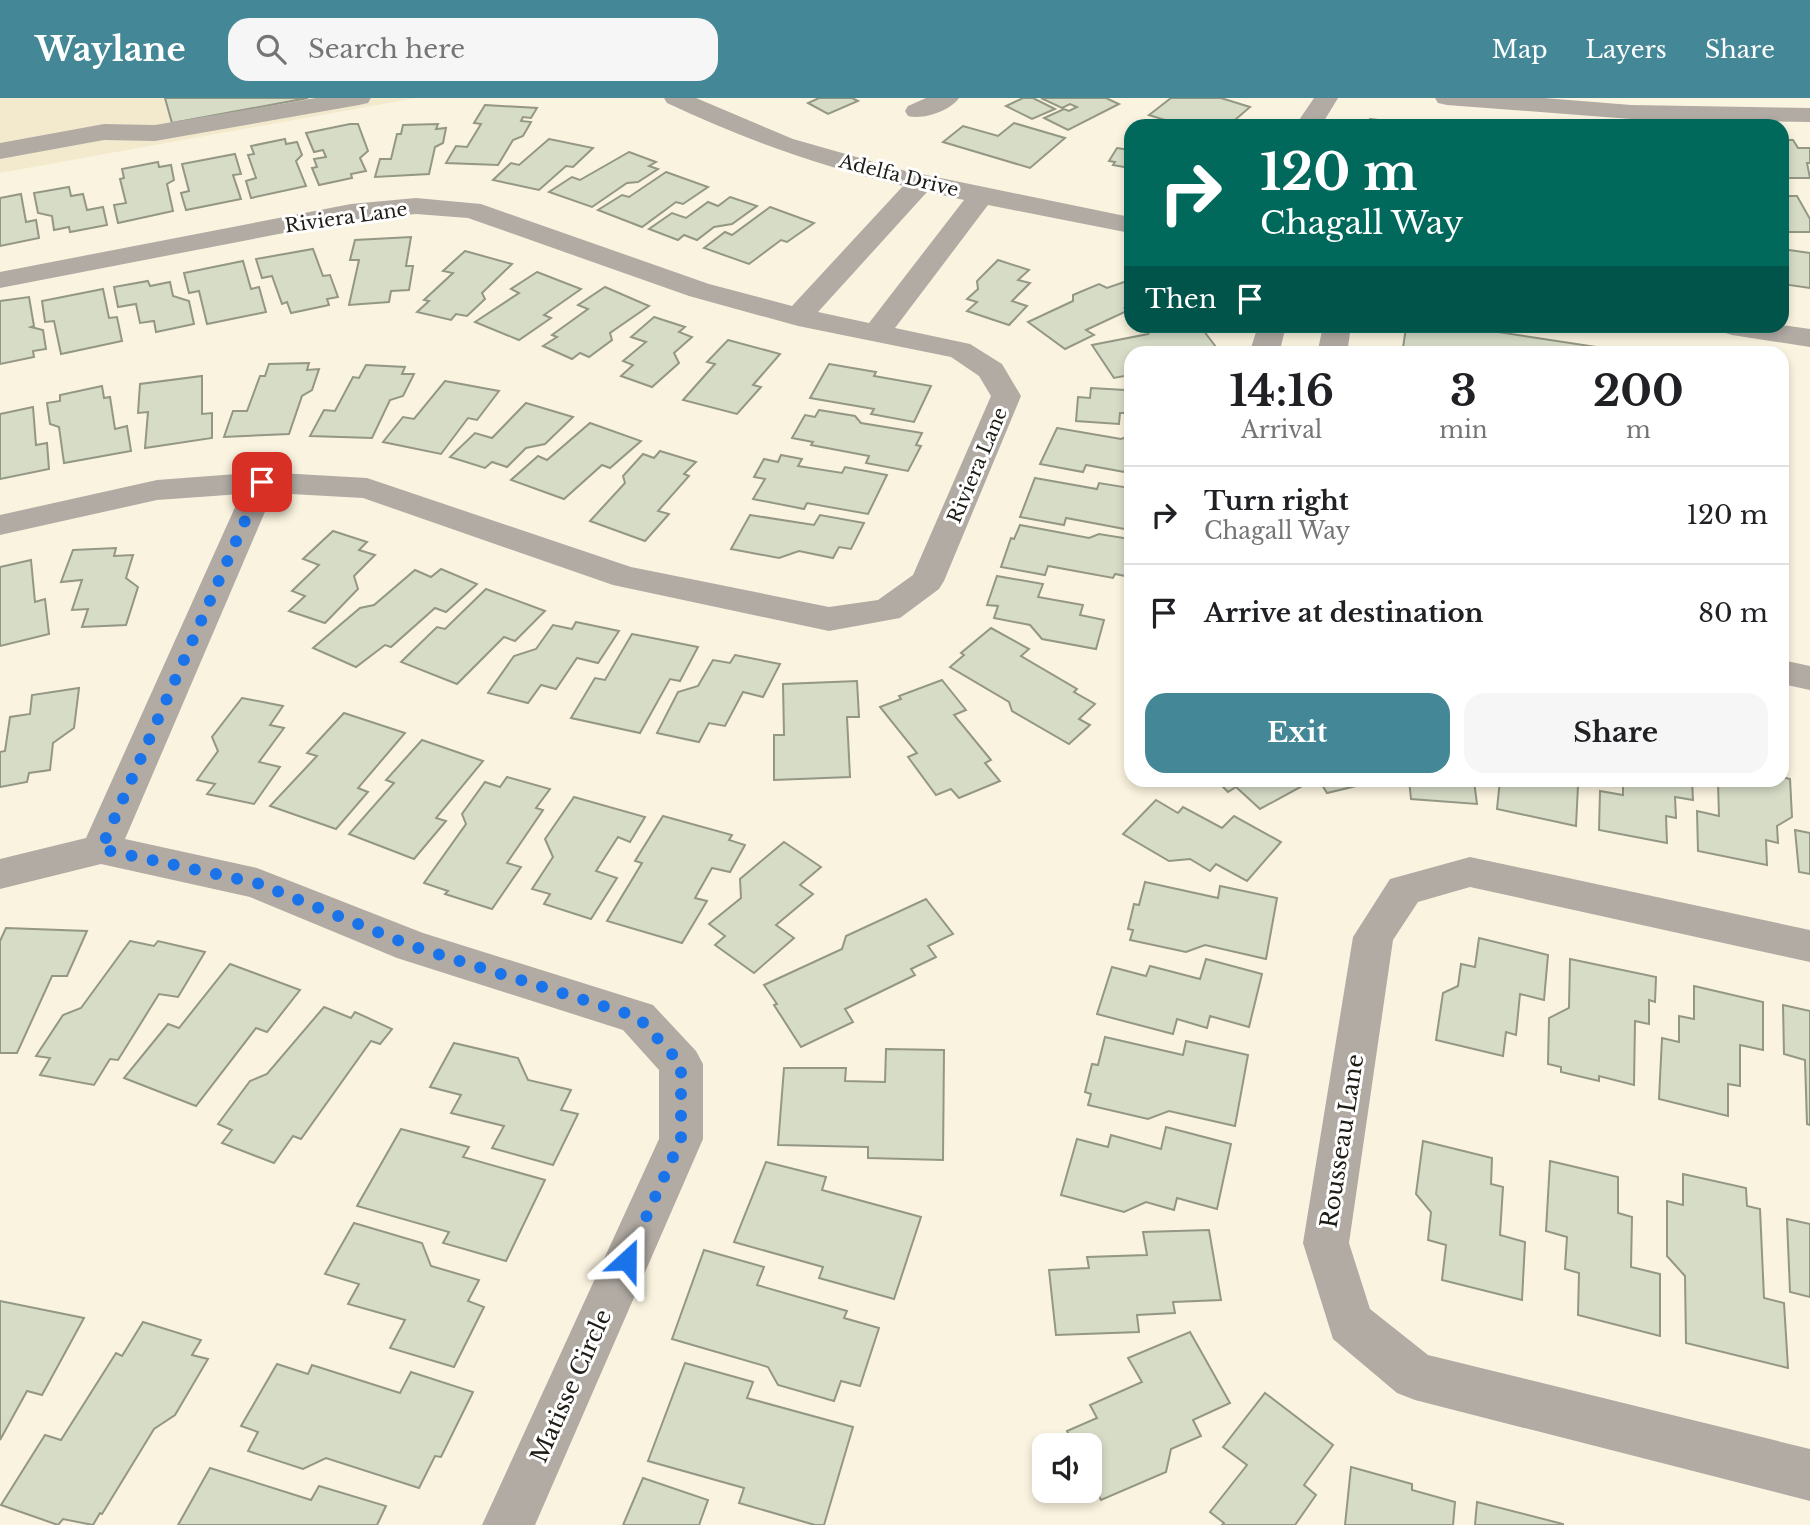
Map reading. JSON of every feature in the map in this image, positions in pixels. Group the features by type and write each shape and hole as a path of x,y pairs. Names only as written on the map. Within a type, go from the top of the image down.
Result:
{"street":[{"path":"0,151 104,132 155,132 359,98"},
{"name":"Adelfa Drive","path":"676,98 704,113 805,152 921,182 1124,225"},
{"path":"917,111 947,98"},
{"path":"1312,119 1326,98"},
{"path":"1447,98 1634,119 1810,115"},
{"path":"799,317 883,257 921,182"},
{"path":"875,334 982,195"},
{"name":"Riviera Lane","path":"0,280 351,212 416,206 472,210 699,290 799,317 960,350 991,370 1006,396 928,581 888,610 829,619 625,577 367,488 262,482 158,491 0,525"},
{"path":"883,257 932,260"},
{"path":"1778,333 1810,338"},
{"path":"101,849 262,482"},
{"path":"1789,674 1810,678"},
{"name":"Matisse Circle","path":"0,874 101,849 257,883 412,946 638,1017 681,1064 681,1139 508,1525"},
{"name":"Rousseau Lane","path":"1810,946 1470,872 1404,890 1373,937 1326,1243 1350,1323 1415,1376 1810,1475"}],"shaded area":[{"path":"0,98 416,98 0,173"}],"building":[{"path":"165,98 308,98 172,123"},
{"path":"819,98 852,98 858,101 828,114 808,103"},
{"path":"1023,98 1033,98 1055,109 1032,119 1006,106"},
{"path":"1041,98 1106,98 1119,104 1068,130 1044,118 1064,109 1069,111 1077,107 1070,104 1062,108"},
{"path":"1171,98 1221,98 1250,107 1236,119 1162,119 1149,115"},
{"path":"485,105 537,108 531,118 523,117 521,121 531,122 523,136 513,140 498,165 446,163 456,146 467,147 481,124 474,123"},
{"path":"1014,123 1065,138 1030,168 943,142 963,126 998,136"},
{"path":"358,124 368,151 360,158 366,171 351,174 352,178 319,185 312,168 317,167 314,159 326,157 323,150 314,152 306,133"},
{"path":"438,124 436,129 446,128 443,143 435,147 429,174 375,177 380,159 391,159 397,134 401,134 403,125"},
{"path":"285,139 286,144 297,142 302,155 296,161 306,186 251,198 246,181 256,178 248,155 254,154 251,146"},
{"path":"549,139 593,148 573,167 566,166 539,190 493,180 511,163 519,165"},
{"path":"1789,140 1793,140 1798,148 1810,148 1810,163 1807,163 1810,178 1789,178"},
{"path":"1117,148 1124,149 1124,167 1113,165 1115,162 1109,161"},
{"path":"629,152 656,162 649,166 658,169 638,182 627,183 592,207 549,192 572,177 580,180"},
{"path":"235,154 241,174 233,175 241,199 186,210 181,193 189,191 182,164"},
{"path":"158,162 159,167 171,165 174,180 167,184 173,211 118,223 114,205 126,203 120,179 124,178 122,169"},
{"path":"666,172 708,187 683,204 676,202 642,227 598,210 622,195 629,197"},
{"path":"69,187 71,196 83,194 87,210 103,207 107,225 70,232 69,227 54,230 52,216 38,213 34,193"},
{"path":"21,194 26,222 36,220 39,238 0,246 0,198"},
{"path":"1789,196 1797,196 1810,219 1810,232 1789,232"},
{"path":"730,197 757,206 732,224 714,227 697,240 684,235 678,240 649,229 672,213 686,218 708,202 718,206"},
{"path":"770,207 814,223 787,242 781,240 749,264 704,248 725,232 732,235"},
{"path":"411,237 406,266 413,266 409,290 391,291 389,302 349,305 359,260 350,260 355,240"},
{"path":"313,249 323,276 330,275 338,297 327,299 329,305 291,313 287,302 282,304 272,276 262,278 256,259"},
{"path":"1789,250 1810,253 1810,288 1789,285"},
{"path":"465,251 512,264 482,293 485,299 467,316 456,314 451,320 417,312 429,301 424,300 453,273 443,271"},
{"path":"998,260 1029,270 1018,280 1030,283 1012,301 1027,306 1009,325 967,311 977,302 967,299 978,289 977,281"},
{"path":"243,261 251,289 259,287 266,312 207,324 199,291 189,293 184,273"},
{"path":"537,272 581,289 544,315 551,318 519,340 475,322 519,293 511,289"},
{"path":"148,281 150,286 170,282 173,296 189,301 194,324 156,332 154,321 140,323 136,304 118,307 114,287"},
{"path":"1124,282 1124,312 1086,330 1094,335 1065,349 1028,322 1073,301 1073,295 1099,284 1107,288"},
{"path":"605,287 649,306 610,333 612,340 589,357 580,353 572,359 543,346 557,337 552,335 588,309 578,305"},
{"path":"103,289 109,318 117,317 122,341 61,354 54,321 45,322 42,301"},
{"path":"29,297 34,326 31,327 43,330 46,349 33,351 34,357 0,364 0,301"},
{"path":"654,317 685,327 679,332 692,337 674,353 679,363 652,387 621,376 633,365 623,361 646,342 631,337"},
{"path":"1205,333 1215,346 1124,346 1124,376 1114,378 1092,345 1148,334"},
{"path":"1405,333 1505,333 1590,346 1403,346"},
{"path":"728,340 780,354 753,385 761,387 737,414 683,400 715,364 707,362"},
{"path":"309,363 307,370 319,369 312,390 302,396 289,434 224,437 233,411 247,411 260,376 265,376 269,364"},
{"path":"829,364 876,372 874,376 931,386 914,422 871,414 874,409 810,398"},
{"path":"366,365 405,367 402,374 414,374 403,396 390,400 372,438 310,436 324,410 335,411 353,377 359,378"},
{"path":"202,376 202,414 212,413 212,438 145,448 148,412 138,413 140,384"},
{"path":"445,381 499,391 477,420 468,418 441,454 383,442 403,417 414,419"},
{"path":"102,386 104,398 110,397 115,429 127,426 131,451 64,463 59,427 50,424 47,403 60,401 60,395"},
{"path":"1091,388 1124,390 1124,413 1120,413 1119,424 1076,421 1078,397 1090,398"},
{"path":"526,403 573,417 545,444 526,448 507,467 492,462 485,468 450,457 475,433 492,438"},
{"path":"33,407 36,445 47,443 49,469 0,479 0,414"},
{"path":"819,410 855,416 861,423 922,433 916,445 921,446 908,471 866,463 869,456 811,445 813,442 792,438 805,415 815,417"},
{"path":"590,423 641,441 610,468 602,465 564,499 511,480 538,456 547,460"},
{"path":"1057,428 1124,438 1124,472 1086,465 1083,472 1040,464"},
{"path":"660,451 696,462 684,474 689,476 658,511 669,514 645,541 590,521 625,483 623,476 643,454 654,458"},
{"path":"781,455 802,459 798,466 842,473 845,467 887,475 868,514 807,503 804,509 753,499 765,479 754,477 764,459 778,462"},
{"path":"1035,478 1097,489 1099,483 1124,487 1124,529 1066,518 1064,525 1020,517"},
{"path":"750,515 814,525 820,515 864,523 851,549 839,547 833,558 799,551 779,558 731,549"},
{"path":"1020,525 1089,538 1099,534 1124,538 1124,576 1115,574 1113,578 1048,566 1045,575 1001,567 1011,538 1014,539"},
{"path":"333,531 367,542 359,550 375,555 354,576 358,589 325,623 289,611 305,596 292,591 319,565 303,559"},
{"path":"116,548 114,556 133,555 126,578 138,587 126,625 82,627 88,609 72,610 82,580 61,582 73,550"},
{"path":"31,560 35,602 45,599 49,634 0,646 0,567"},
{"path":"441,569 477,584 446,612 435,608 391,647 385,645 356,667 313,648 360,608 374,605 415,570 431,577"},
{"path":"997,576 1043,584 1038,597 1083,605 1080,615 1104,620 1096,649 1042,639 1030,625 994,618 998,606 987,605"},
{"path":"486,589 545,611 515,641 504,637 457,684 401,662 437,627 445,629"},
{"path":"576,622 619,631 598,663 577,658 556,689 541,685 528,703 488,693 514,656 536,649 553,625 572,629"},
{"path":"991,628 1029,649 1021,656 1077,689 1074,692 1095,704 1079,719 1090,725 1069,744 1012,711 1009,702 950,667 964,655 961,653"},
{"path":"632,634 698,647 680,681 670,679 640,733 571,718 595,678 605,680"},
{"path":"735,655 780,664 763,697 743,692 725,726 709,723 699,742 657,733 678,692 698,686 713,660 730,663"},
{"path":"942,680 966,710 954,715 991,760 985,763 1000,781 959,798 951,789 936,795 908,757 917,753 880,707 901,699 899,696"},
{"path":"857,681 859,717 847,717 850,777 774,780 774,735 784,735 783,684"},
{"path":"79,688 74,728 53,743 50,770 29,773 27,782 0,787 0,752 5,751 10,717 30,714 32,695"},
{"path":"242,698 283,706 270,725 284,728 259,762 280,767 254,804 207,794 215,784 197,780 218,751 212,737"},
{"path":"344,713 405,733 358,788 368,792 336,829 270,806 317,756 307,753"},
{"path":"422,740 483,761 436,818 446,821 414,859 349,834 394,783 386,780"},
{"path":"507,777 550,789 536,808 543,810 507,863 521,867 492,909 445,894 448,891 424,883 466,824 462,814 485,782 500,787"},
{"path":"1790,779 1792,817 1777,826 1778,843 1766,840 1767,865 1698,851 1697,811 1719,816 1718,787 1789,787"},
{"path":"1223,787 1236,787 1228,792"},
{"path":"1236,787 1300,787 1260,809"},
{"path":"1323,787 1352,787 1327,793"},
{"path":"1410,787 1475,787 1477,804 1411,799"},
{"path":"1499,787 1578,787 1576,826 1497,809"},
{"path":"1623,787 1692,787 1693,800 1675,797 1676,818 1666,816 1667,843 1599,830 1600,791 1623,795"},
{"path":"574,797 645,817 630,842 618,837 596,871 617,878 591,919 544,904 550,894 532,889 553,857 545,839"},
{"path":"1156,800 1178,813 1183,807 1222,828 1234,816 1281,842 1247,881 1216,864 1210,871 1190,859 1169,861 1123,834"},
{"path":"663,816 732,835 729,840 745,845 730,872 712,868 695,898 707,901 682,943 607,921 642,863 635,861"},
{"path":"1795,830 1810,833 1810,874 1799,872"},
{"path":"784,842 821,867 800,885 813,894 776,925 794,938 754,973 715,945 725,936 709,924 741,898 740,879"},
{"path":"1145,882 1218,898 1220,886 1277,898 1266,959 1205,945 1186,952 1130,940 1133,930 1128,929 1134,904 1139,905"},
{"path":"926,899 953,934 928,946 936,957 911,969 915,975 845,1009 853,1022 801,1047 764,985 842,949 846,936"},
{"path":"6,928 87,931 67,976 52,976 17,1053 0,1053 0,941"},
{"path":"1479,938 1548,955 1544,1000 1520,994 1516,1035 1506,1032 1503,1056 1436,1040 1443,993 1458,986 1461,964 1475,967"},
{"path":"130,941 154,946 158,941 205,952 178,997 159,994 118,1060 110,1059 94,1085 40,1075 50,1058 36,1056 63,1015 81,1008"},
{"path":"1206,959 1262,974 1249,1027 1210,1016 1207,1028 1177,1019 1173,1034 1097,1014 1112,967 1146,976 1150,966 1200,979"},
{"path":"1570,959 1656,977 1655,1002 1649,1000 1649,1024 1635,1021 1634,1085 1599,1076 1599,1081 1561,1072 1561,1067 1548,1064 1549,1018 1569,1008"},
{"path":"230,964 300,990 267,1032 256,1028 196,1106 124,1078 168,1024 179,1028"},
{"path":"1694,986 1763,1002 1763,1050 1740,1045 1740,1086 1728,1084 1728,1116 1659,1099 1662,1038 1679,1042 1679,1016 1694,1019"},
{"path":"1783,1005 1810,1011 1810,1125 1807,1124 1805,1060 1784,1054"},
{"path":"324,1007 351,1018 355,1012 392,1029 380,1044 371,1041 301,1139 293,1136 274,1163 222,1143 232,1130 218,1124 250,1081 267,1074"},
{"path":"1105,1037 1183,1055 1186,1041 1248,1055 1235,1126 1169,1111 1148,1119 1088,1105 1091,1094 1085,1092 1092,1064 1098,1065"},
{"path":"454,1043 518,1058 528,1080 571,1090 561,1110 578,1114 553,1165 492,1148 504,1126 451,1113 461,1095 430,1087"},
{"path":"886,1049 944,1050 943,1160 868,1158 868,1147 778,1145 784,1068 846,1068 845,1081 885,1082"},
{"path":"1166,1127 1231,1144 1217,1209 1177,1198 1174,1210 1146,1202 1124,1212 1061,1195 1077,1139 1108,1147 1111,1135 1161,1149"},
{"path":"401,1129 469,1147 463,1157 545,1180 506,1261 443,1243 449,1232 357,1206"},
{"path":"1423,1141 1492,1158 1491,1184 1503,1187 1500,1235 1525,1242 1522,1300 1442,1280 1446,1245 1428,1240 1431,1212 1416,1194"},
{"path":"1550,1161 1618,1177 1618,1213 1632,1217 1631,1267 1660,1274 1660,1336 1578,1315 1579,1273 1565,1269 1567,1237 1546,1231"},
{"path":"766,1162 826,1177 822,1190 921,1217 894,1299 819,1278 823,1267 734,1242"},
{"path":"1683,1174 1746,1188 1747,1206 1760,1209 1764,1298 1784,1303 1788,1368 1686,1343 1685,1276 1667,1256 1667,1201 1683,1205"},
{"path":"1787,1219 1810,1224 1810,1297 1790,1292"},
{"path":"354,1223 422,1243 431,1266 479,1280 468,1301 484,1307 454,1367 390,1348 405,1320 348,1304 359,1284 325,1274"},
{"path":"1209,1230 1221,1300 1173,1302 1175,1313 1137,1315 1139,1332 1056,1335 1049,1270 1089,1268 1087,1257 1147,1255 1143,1232"},
{"path":"704,1250 764,1267 757,1285 847,1311 844,1318 879,1328 860,1386 841,1381 834,1401 778,1385 768,1367 672,1339"},
{"path":"0,1301 84,1318 42,1395 27,1391 0,1440"},
{"path":"143,1322 201,1340 192,1355 208,1359 175,1415 154,1429 102,1514 100,1513 93,1525 63,1519 58,1525 1,1505 45,1435 61,1440 116,1353 122,1356"},
{"path":"1190,1332 1230,1403 1193,1420 1201,1436 1171,1449 1166,1472 1102,1500 1102,1433 1067,1431 1097,1418 1090,1405 1142,1382 1128,1358"},
{"path":"685,1363 753,1382 747,1398 853,1427 824,1525 815,1525 739,1503 744,1488 648,1461"},
{"path":"277,1364 308,1374 312,1365 400,1393 411,1372 473,1392 441,1457 435,1456 419,1488 326,1458 303,1469 248,1451 258,1432 241,1426"},
{"path":"1265,1393 1333,1445 1304,1485 1316,1495 1295,1525 1222,1525 1224,1523 1210,1512 1247,1465 1223,1447"},
{"path":"1351,1467 1412,1484 1412,1490 1455,1502 1453,1525 1345,1525"},
{"path":"210,1468 311,1500 319,1486 386,1506 377,1525 178,1525"},
{"path":"643,1478 708,1500 699,1525 623,1525"},
{"path":"1477,1502 1563,1524 1563,1525 1475,1525"}],"route":[{"path":"262,482 101,849 257,883 412,946 638,1017 681,1064 681,1139 627,1260"}]}
